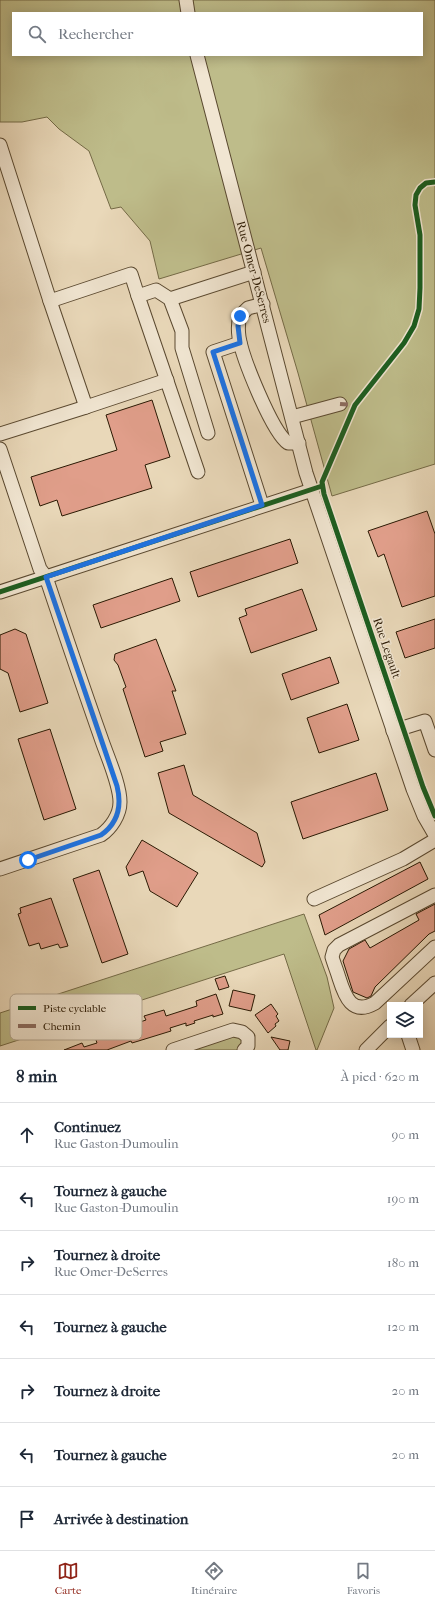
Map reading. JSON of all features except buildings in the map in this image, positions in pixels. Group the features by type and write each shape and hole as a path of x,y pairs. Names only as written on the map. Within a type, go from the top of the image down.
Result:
{"street":[{"path":"186,0 188,12"},
{"name":"Rue Omer-DeSerres","path":"197,56 312,490"},
{"path":"0,145 86,407"},
{"path":"170,298 254,272"},
{"path":"50,301 131,274 198,472"},
{"path":"138,296 156,290 170,298 182,331 182,348 208,433"},
{"path":"262,304 248,308 240,316 238,326 240,343 255,386 280,436 288,443 299,443"},
{"path":"240,343 213,352 262,505"},
{"path":"0,434 167,380"},
{"path":"292,417 340,404"},
{"path":"0,449 40,569 46,577 120,798 119,810 110,827 101,835 0,869"},
{"path":"0,592 262,505 312,490"},
{"name":"Rue Legault","path":"312,490 419,804 426,821 435,835"},
{"path":"393,731 425,721 435,750"},
{"path":"314,899 403,859 435,840"},
{"path":"435,895 339,945 334,950 332,957 347,999 359,1007 367,1007 375,1003 435,947"},
{"path":"414,1002 435,984"},
{"path":"366,1050 387,1029"},
{"path":"173,1050 233,1030 242,1032 248,1037 248,1046 244,1050"},
{"path":"409,1038 413,1050"}],"shaded area":[{"path":"0,0 435,0 435,464 332,496 261,248 159,279 150,241 121,207 111,209 89,151 59,129 47,117 22,122 0,122"},
{"path":"304,914 327,977 334,1008 316,1050 284,954 142,1000 142,994 58,994"},
{"path":"10,1010 10,1040 19,1040 0,1046 0,1013"},
{"path":"234,1035 241,1036 244,1043 238,1050 187,1050"}],"marked path":[{"path":"340,404 355,405"}],"cycle path":[{"path":"435,182 426,183 420,188 416,195 415,205 420,235 420,288 419,309 414,326 404,343 355,405 322,482 324,494 423,787 435,816"},
{"path":"0,592 322,486"}],"route":[{"path":"28,860 101,835 115,820 120,805 117,786 46,577 262,505 213,352 240,343 238,326 240,316"}]}
